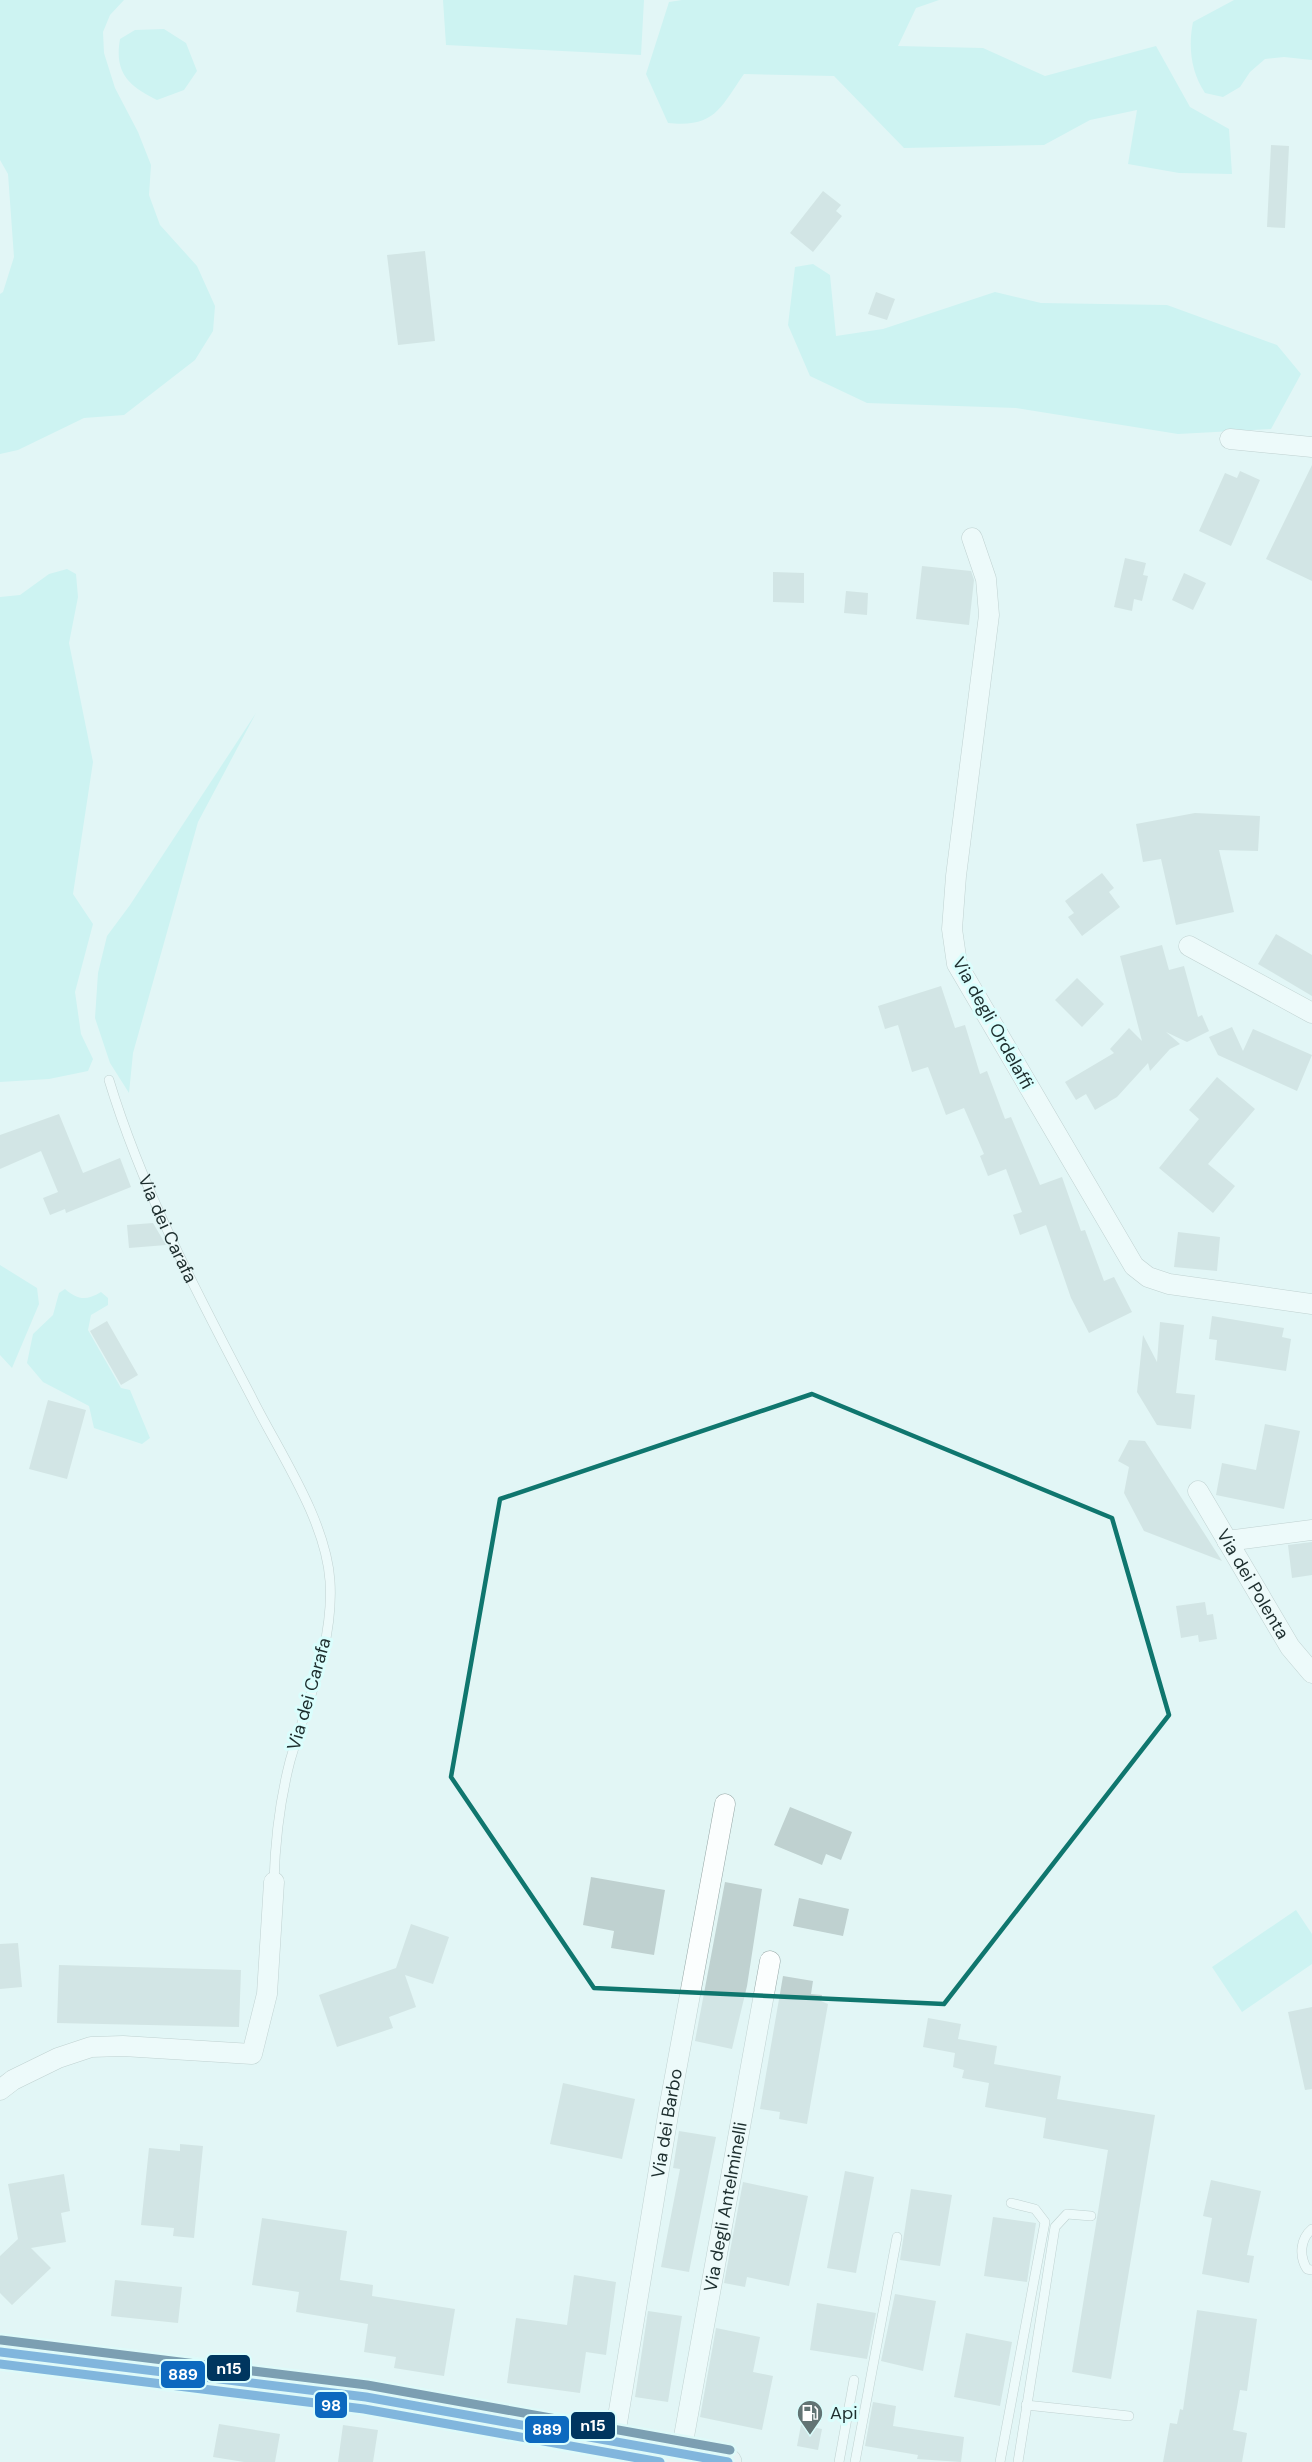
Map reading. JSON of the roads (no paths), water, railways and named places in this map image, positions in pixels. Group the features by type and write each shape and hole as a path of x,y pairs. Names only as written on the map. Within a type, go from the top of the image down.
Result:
{"main road":[{"path":"0,2352 366,2397 614,2441 672,2455 728,2462"}],"street":[{"path":"1230,439 1312,447"},
{"name":"Via degli Ordelaffi","path":"972,538 986,579 989,615 955,887 952,929 957,964 1134,1266 1148,1277 1169,1284 1312,1304"},
{"path":"1189,946 1312,1013"},
{"name":"Via dei Polenta","path":"1198,1491 1290,1647 1312,1673"},
{"path":"1227,1542 1312,1530"},
{"name":"Via dei Barbo","path":"614,2441 669,2109 725,1804"},
{"name":"Via dei Carafa","path":"0,2090 13,2080 58,2058 91,2047 123,2046 252,2054 267,1994 273,1882"},
{"name":"Via degli Antelminelli","path":"672,2455 770,1961"}],"lane":[{"name":"Via dei Carafa","path":"109,1080 124,1130 180,1260 304,1501 327,1563 330,1596 327,1631 316,1682 286,1778 273,1882"},
{"path":"1000,2462 1045,2222 1035,2209 1011,2203"},
{"path":"1018,2462 1055,2227 1067,2214 1091,2216"},
{"path":"1312,2229 1303,2241 1302,2253 1307,2269 1312,2270"},
{"path":"855,2462 897,2237"},
{"path":"839,2462 854,2380"},
{"path":"1026,2405 1129,2416"}],"place":[{"name":"Api","path":"810,2436"}]}
